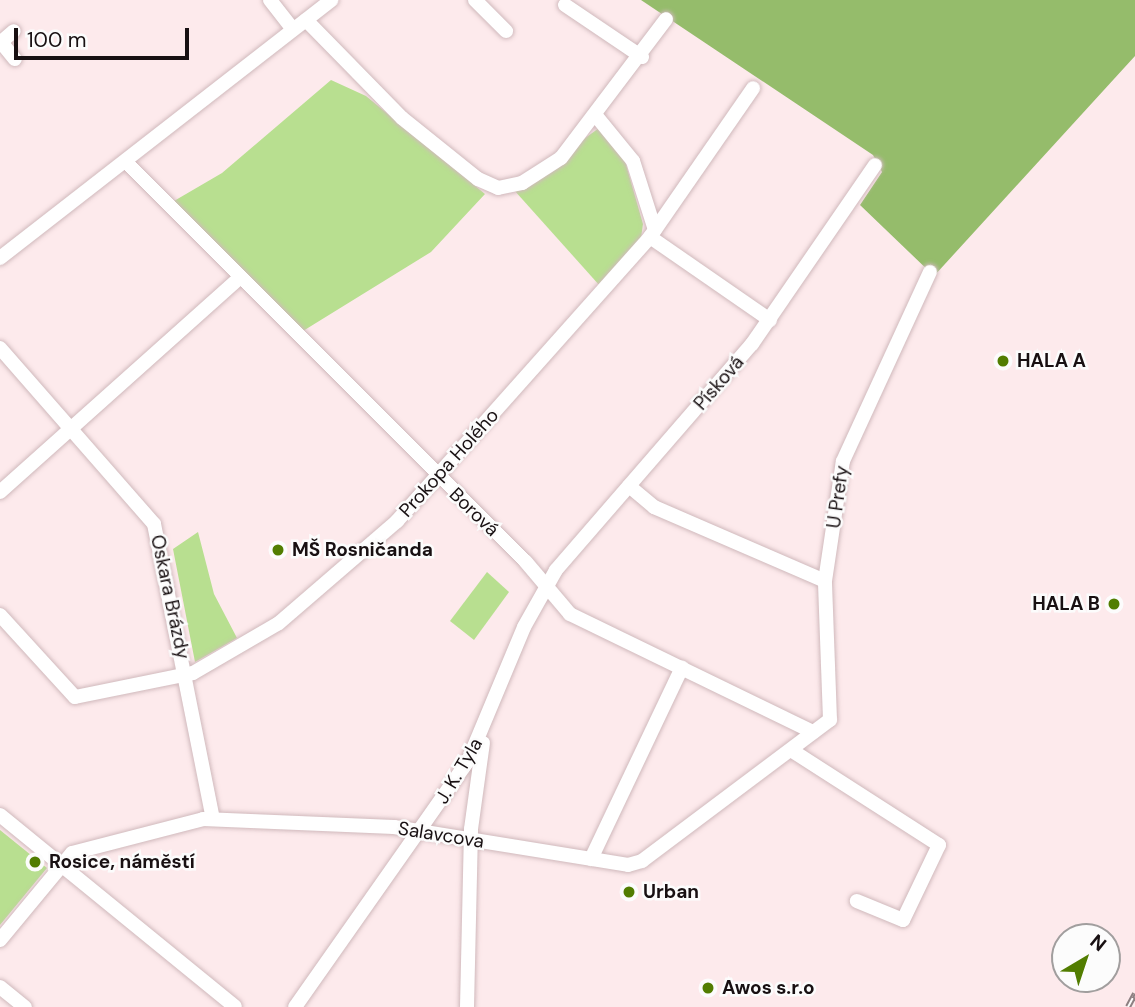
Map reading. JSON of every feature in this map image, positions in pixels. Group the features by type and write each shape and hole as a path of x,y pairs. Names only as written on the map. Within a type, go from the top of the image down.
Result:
{"street":[{"path":"270,0 293,29"},
{"path":"0,258 331,0"},
{"path":"475,0 506,31"},
{"path":"565,5 642,57"},
{"path":"306,20 391,109 491,186 513,186 546,170 597,117 642,57 666,19"},
{"path":"14,31 1,43 15,58"},
{"name":"Prokopa Holého","path":"0,615 71,697 186,675 297,610 374,544 653,234 753,88"},
{"path":"597,117 633,161 653,234 770,320"},
{"name":"Borová","path":"125,161 238,279 576,618 813,732"},
{"name":"Písková","path":"546,587 770,320 875,165"},
{"name":"U Prefy","path":"813,732 831,716 825,581 845,451 930,272"},
{"path":"0,492 238,279"},
{"name":"Oskara Brázdy","path":"0,348 72,427 154,524 213,818"},
{"path":"629,486 654,507 825,581"},
{"name":"J. K. Tyla","path":"295,1007 422,831 486,724 546,587"},
{"path":"591,859 682,667"},
{"path":"467,1007 472,840 486,724"},
{"name":"Salavcova","path":"0,940 61,865 82,849 213,818 422,831 591,859 638,864 813,732"},
{"path":"791,750 939,845 903,920 857,901"},
{"path":"0,815 234,1007"},
{"path":"0,986 25,1007"}],"green space":[{"path":"641,0 1135,0 1135,56 934,276 860,205 882,172 873,155"},
{"path":"331,80 366,96 485,194 431,252 303,331 174,201 222,173"},
{"path":"599,128 621,147 643,224 641,238 600,286 514,190"},
{"path":"198,532 214,594 237,638 195,662 173,549"},
{"path":"487,572 509,592 474,640 450,621"},
{"path":"0,830 47,868 0,925"}],"railway":[{"path":"1128,1007 1135,994"}],"place":[{"name":"HALA A","path":"1003,361"},
{"name":"MŠ Rosničanda","path":"278,550"},
{"name":"HALA B","path":"1114,604"},
{"name":"Rosice, náměstí","path":"35,862"},
{"name":"Urban","path":"629,892"},
{"name":"Awos s.r.o","path":"708,988"}]}
